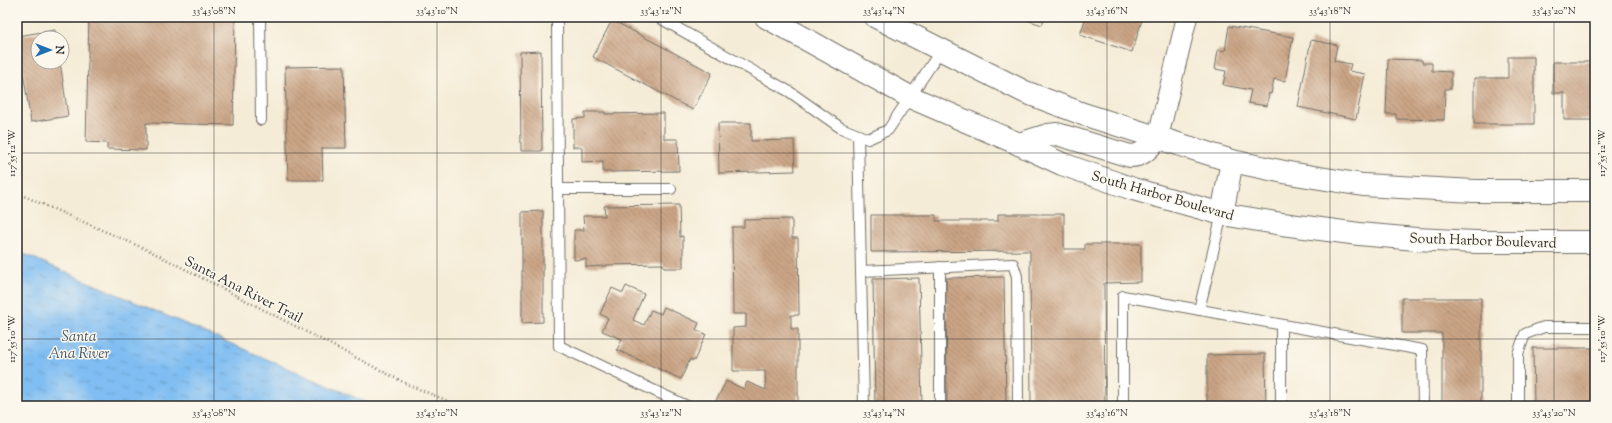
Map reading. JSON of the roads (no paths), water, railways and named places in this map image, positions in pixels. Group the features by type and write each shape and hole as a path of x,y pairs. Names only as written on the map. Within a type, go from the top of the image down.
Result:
{"main road":[{"name":"South Harbor Boulevard","path":"766,17 910,97 1062,164 1133,189 1222,214 1359,234 1416,239 1475,242 1595,242"},
{"path":"876,17 1025,92 1083,114 1232,161 1289,173 1363,184 1474,191 1595,191"},
{"path":"1019,144 1048,135 1057,134 1130,156 1137,156 1158,137"},
{"path":"1222,214 1232,161"}],"street":[{"path":"1158,137 1187,17"}],"lane":[{"path":"260,17 261,120"},
{"path":"557,17 559,346 687,406"},
{"path":"658,17 790,92 842,128 868,139 888,130 941,50"},
{"path":"858,135 864,406"},
{"path":"558,189 671,189"},
{"path":"1199,310 1222,214"},
{"path":"862,271 1013,264 1018,276 1018,406"},
{"path":"940,267 940,406"},
{"path":"1122,406 1123,296 1422,350 1423,406"},
{"path":"1281,325 1282,406"},
{"path":"1518,406 1518,354 1525,334 1544,327 1595,327"}],"water":[{"name":"Santa Ana River","path":"17,251 375,406 17,406"}]}
